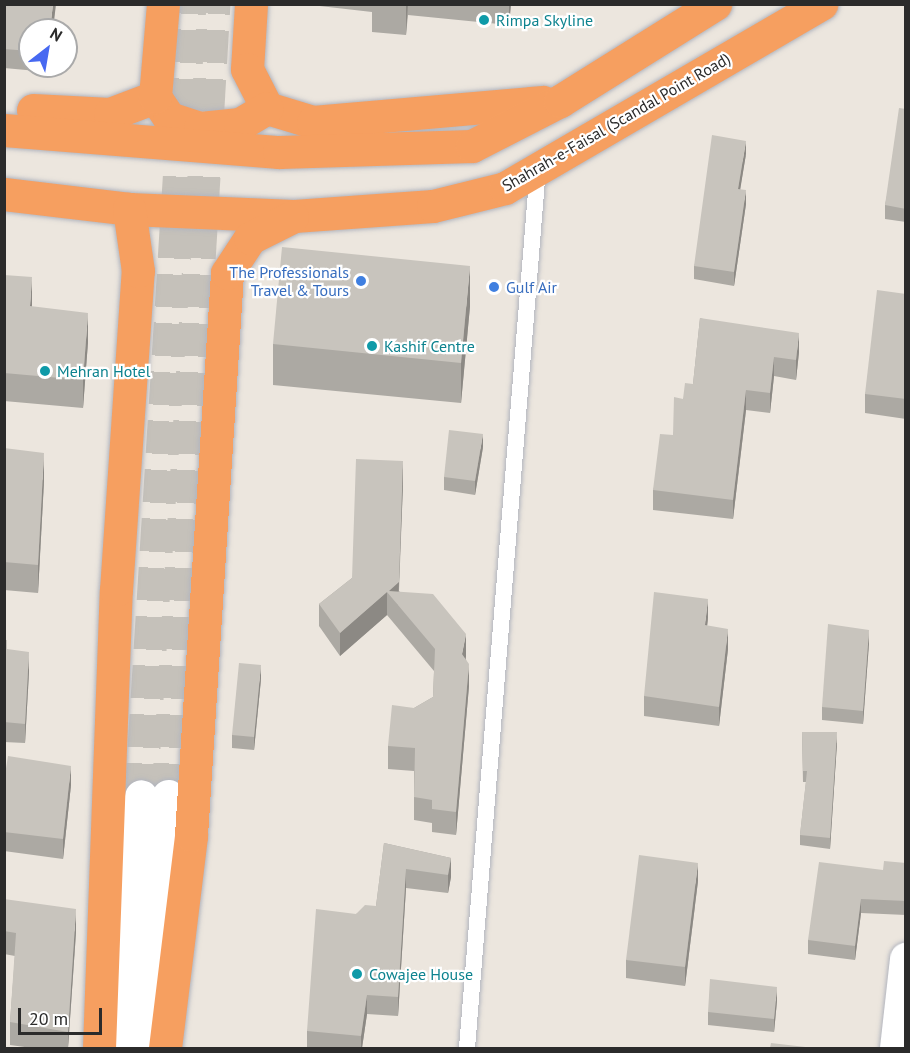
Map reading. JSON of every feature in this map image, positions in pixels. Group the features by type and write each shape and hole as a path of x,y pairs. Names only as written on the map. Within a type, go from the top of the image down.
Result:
{"highway":[{"path":"163,4 155,97 169,118 200,129 240,124 267,108"},
{"path":"251,4 247,69 267,108 313,122 560,101"},
{"path":"4,130 279,152 472,146 560,101 715,4"},
{"name":"Shahrah-e-Faisal (Scandal Point Road)","path":"4,194 129,209 294,216 433,206 505,188 821,4"},
{"path":"4,112 110,114 155,97"},
{"path":"99,1048 114,638 138,271 129,209"},
{"path":"165,1048 191,835 227,273 250,238 294,216"}],"main road":[{"path":"115,1048 154,796 147,1048"},
{"path":"896,1048 905,977"}],"lane":[{"path":"467,1048 538,168"}],"building":[{"path":"4,4 53,4 51,18 18,18 18,50 4,49"},
{"path":"899,108 906,109 906,209 885,205"},
{"path":"712,135 746,141 738,189 746,190 734,272 694,266"},
{"path":"282,247 470,266 461,363 273,344"},
{"path":"4,275 32,277 30,306 88,313 83,380 4,373"},
{"path":"877,290 906,294 906,399 865,394"},
{"path":"700,318 799,333 796,360 774,357 770,393 746,390 733,500 653,490 660,434 673,435 674,397 683,399 685,383 693,384"},
{"path":"449,430 483,434 475,481 444,477"},
{"path":"4,448 44,453 38,565 4,562"},
{"path":"356,459 403,461 399,582 389,591 433,594 466,634 462,654 469,664 456,812 432,809 432,800 414,797 415,748 388,746 392,705 414,708 433,697 435,649 387,592 340,633 319,604 352,578"},
{"path":"654,592 708,599 705,625 728,629 719,707 644,696"},
{"path":"828,624 869,630 863,711 822,707"},
{"path":"4,640 7,640 7,649 29,652 25,724 4,722"},
{"path":"239,663 261,665 254,737 232,735"},
{"path":"802,732 837,732 830,838 800,835 807,771 803,771"},
{"path":"8,756 71,766 63,839 4,832 4,781"},
{"name":"Cowajee House","path":"384,843 451,858 448,875 406,869 398,997 367,995 361,1036 307,1031 316,909 356,914 365,905 376,906"},
{"path":"639,855 698,863 685,967 626,960"},
{"path":"884,861 906,863 906,901 861,899 855,946 808,940 819,862 883,870"},
{"path":"4,899 76,909 68,1032 10,1022 16,933 4,931"},
{"path":"710,979 777,987 774,1019 708,1012"},
{"path":"771,1043 814,1048 770,1048"}],"tunnel":[{"path":"141,796 190,4"},
{"path":"168,796 214,4"}],"place":[{"name":"Rimpa Skyline","path":"484,20"},
{"name":"The Professionals Travel & Tours","path":"361,281"},
{"name":"Gulf Air","path":"494,287"},
{"name":"Kashif Centre","path":"372,346"},
{"name":"Mehran Hotel","path":"45,371"},
{"name":"Cowajee House","path":"357,974"}]}
